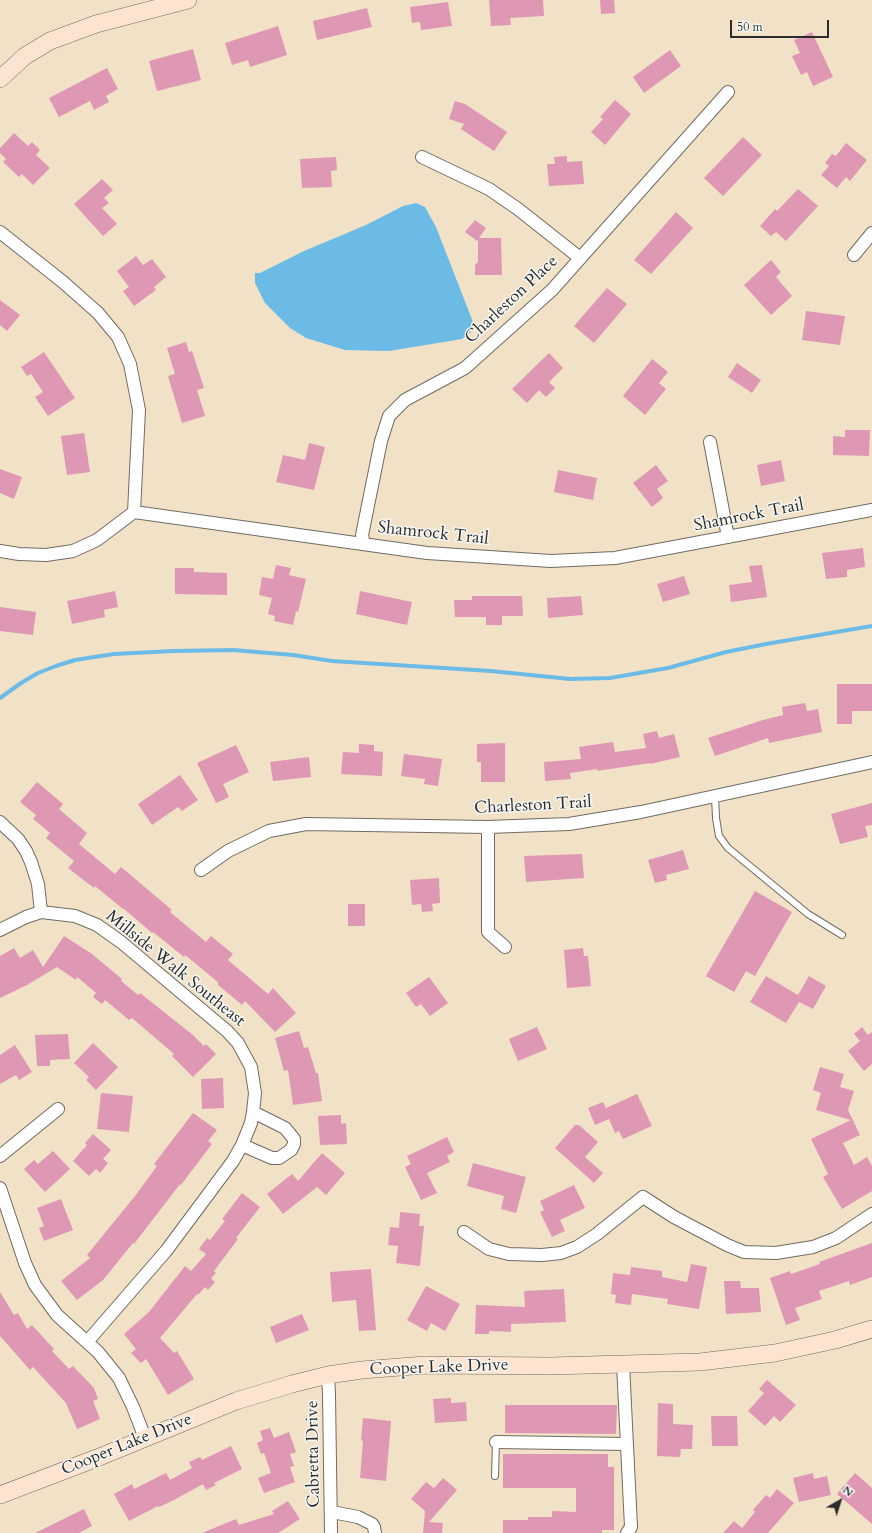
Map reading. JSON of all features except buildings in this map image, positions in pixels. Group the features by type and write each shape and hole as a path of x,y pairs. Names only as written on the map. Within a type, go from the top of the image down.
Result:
{"street":[{"path":"0,79 25,56 50,41 96,24 188,0"},
{"name":"Charleston Place","path":"364,544 362,535 380,441 389,416 405,400 465,368 552,290 728,92"},
{"path":"422,158 489,189 518,208 580,258"},
{"path":"0,232 63,282 98,313 118,337 130,364 139,410 134,512 98,540 73,551 46,555 19,554 0,551"},
{"path":"854,255 872,233"},
{"path":"710,442 728,537"},
{"name":"Shamrock Trail","path":"134,512 427,553 551,561 615,558 872,510"},
{"name":"Charleston Trail","path":"201,870 228,851 270,831 306,824 488,828 569,824 641,812 872,762"},
{"path":"0,822 18,839 26,851 38,884 41,912"},
{"path":"488,828 488,932 505,946"},
{"name":"Millside Walk Southeast","path":"0,930 26,917 41,912 75,916 98,925 121,942 227,1031 238,1043 251,1067 255,1093 251,1123 242,1145 233,1161 166,1251 87,1342"},
{"path":"0,1156 58,1109"},
{"path":"242,1145 272,1158 279,1158 291,1150 294,1144 294,1139 285,1128 253,1112"},
{"path":"0,1188 23,1258 35,1285 57,1315 106,1360 119,1378 133,1406 145,1438"},
{"path":"464,1232 489,1249 509,1254 542,1255 561,1253 577,1248 643,1197 674,1217 727,1246 744,1252 776,1253 813,1247 836,1238 872,1214"},
{"name":"Cooper Lake Drive","path":"0,1495 236,1401 284,1386 328,1375 369,1369 425,1365 550,1366 700,1362 745,1358 775,1353 835,1340 872,1329"},
{"path":"623,1364 632,1527 627,1533"},
{"name":"Cabretta Drive","path":"328,1375 330,1394 331,1533"},
{"path":"496,1442 627,1444"},
{"path":"332,1512 358,1517 372,1524 375,1533"}],"lane":[{"path":"715,796 719,836 728,848 808,914 842,935"},
{"path":"495,1476 496,1442"}],"water":[{"path":"416,203 425,207 436,227 473,322 471,332 462,339 389,351 345,350 306,338 290,328 265,303 255,283 255,273 260,273 304,251 366,225 403,206"}],"waterway":[{"path":"0,698 38,673 56,666 75,660 114,654 233,650 293,655 332,661 491,671 570,679 610,678 668,668 726,652 766,644 872,626"}]}
